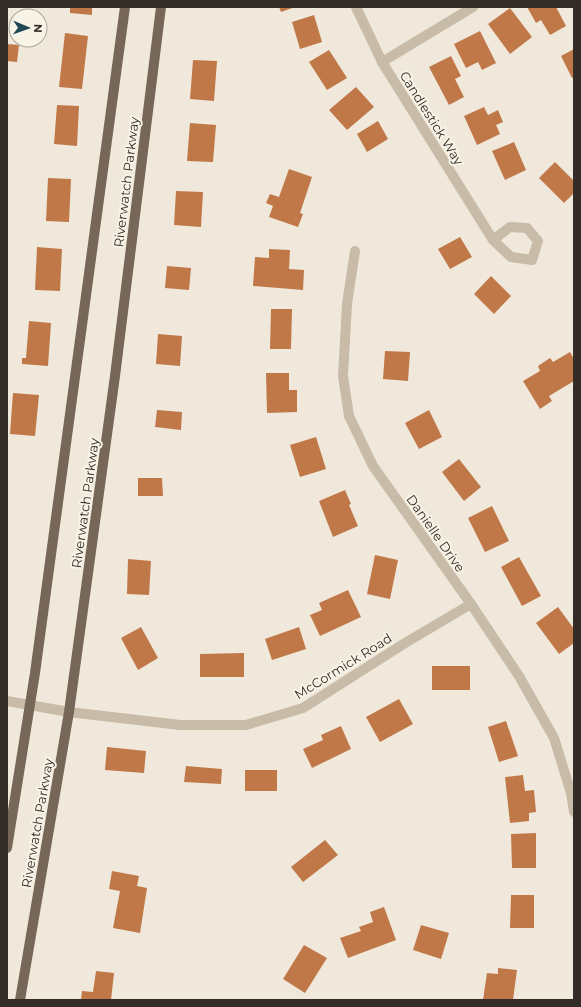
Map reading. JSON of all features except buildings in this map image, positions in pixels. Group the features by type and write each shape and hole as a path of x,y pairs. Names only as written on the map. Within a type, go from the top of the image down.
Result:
{"main road":[{"name":"Riverwatch Parkway","path":"7,848 30,705 125,7"},
{"name":"Riverwatch Parkway","path":"20,1000 69,712 115,376 162,7"}],"street":[{"name":"Candlestick Way","path":"356,7 382,62 493,240"},
{"path":"382,62 473,7"},
{"name":"Danielle Drive","path":"355,251 346,304 343,361 343,376 349,416 374,466 471,604 519,676 554,738 571,793 574,812"},
{"name":"McCormick Road","path":"7,701 69,712 180,725 246,725 303,708 405,643 471,604"}]}
